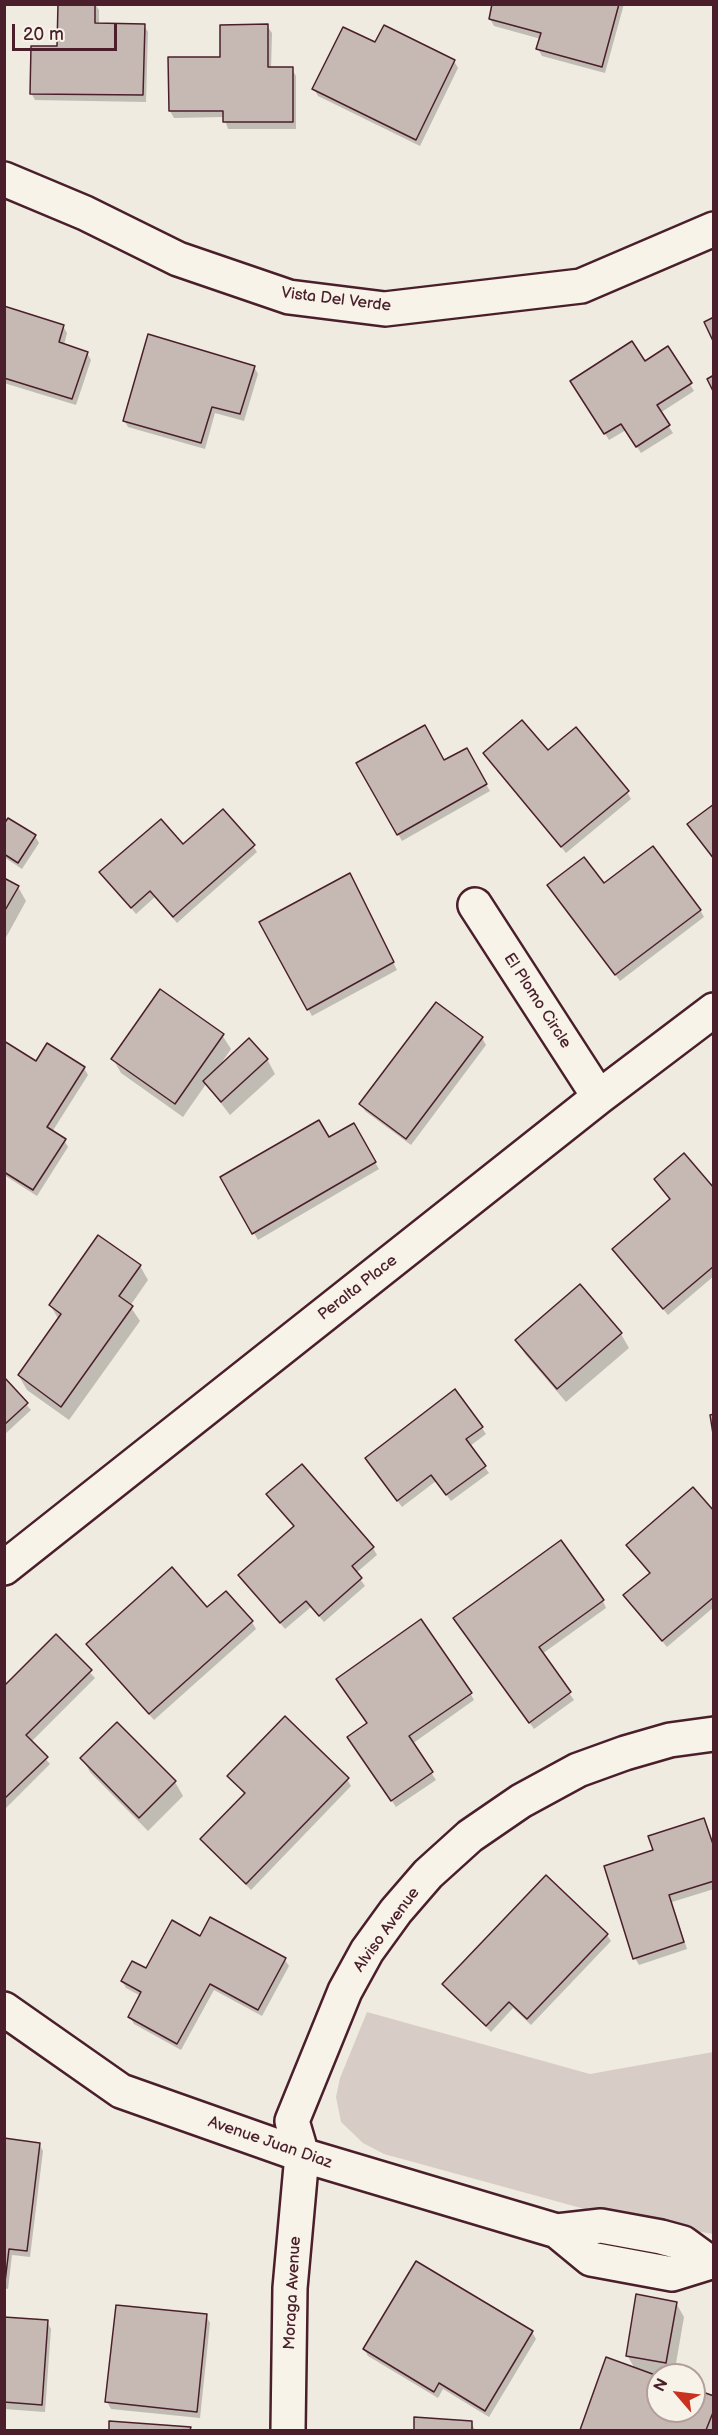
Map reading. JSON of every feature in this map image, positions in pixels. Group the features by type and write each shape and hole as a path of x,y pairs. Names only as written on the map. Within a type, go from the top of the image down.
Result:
{"street":[{"name":"Vista Del Verde","path":"4,179 85,213 178,259 244,282 289,297 386,309 581,286 714,229"},
{"name":"El Plomo Circle","path":"475,905 598,1097"},
{"name":"Peralta Place","path":"4,1568 598,1097 714,1010"},
{"name":"Alviso Avenue","path":"302,2155 292,2121 345,1991 367,1951 396,1911 428,1874 470,1836 521,1801 578,1770 670,1740 714,1734"},
{"name":"Avenue Juan Diaz","path":"4,2009 121,2091 302,2155 557,2231 601,2226 662,2237 683,2243 712,2261"},
{"name":"Moraga Avenue","path":"288,2430 290,2288 302,2155"}],"shaded area":[{"path":"367,2012 590,2074 713,2052 713,2234 621,2219 384,2154 363,2143 341,2122 336,2097 340,2078"}],"building":[{"path":"58,4 95,4 95,23 145,24 143,95 30,94 31,46 57,46"},
{"path":"492,4 619,4 602,67 536,49 541,33 489,19"},
{"path":"268,24 268,67 293,67 293,122 223,122 223,111 169,111 168,57 220,57 220,25"},
{"path":"384,25 455,60 416,140 312,89 343,27 375,42"},
{"path":"4,306 64,325 59,342 88,352 72,399 4,378"},
{"path":"714,317 714,343 704,322"},
{"path":"148,334 255,366 240,414 212,407 201,443 123,421"},
{"path":"632,341 645,361 668,346 692,383 657,405 670,425 636,447 621,424 604,434 570,381"},
{"path":"714,375 714,393 707,379"},
{"path":"522,720 548,750 576,727 629,791 561,847 483,753"},
{"path":"425,725 444,760 467,748 487,784 397,835 356,763"},
{"path":"714,804 714,859 687,824"},
{"path":"223,809 255,845 173,917 150,891 131,908 99,872 161,819 183,844"},
{"path":"8,818 36,835 18,863 4,854 4,824"},
{"path":"653,846 701,910 615,975 547,885 584,857 604,883"},
{"path":"350,873 394,962 307,1010 259,922"},
{"path":"4,878 19,886 4,912"},
{"path":"160,989 224,1034 175,1104 111,1059"},
{"path":"436,1002 483,1037 406,1139 359,1104"},
{"path":"249,1038 268,1059 221,1102 203,1081"},
{"path":"4,1041 36,1061 47,1043 85,1067 47,1127 66,1139 33,1190 4,1172"},
{"path":"319,1120 329,1137 354,1123 376,1162 252,1234 220,1177"},
{"path":"684,1153 714,1188 714,1266 663,1309 612,1249 670,1199 654,1179"},
{"path":"98,1235 141,1265 119,1296 133,1306 61,1407 18,1375 61,1314 49,1305"},
{"path":"580,1284 622,1333 557,1389 515,1340"},
{"path":"4,1377 28,1403 4,1425"},
{"path":"455,1389 483,1427 466,1439 486,1466 446,1495 431,1475 397,1501 365,1458"},
{"path":"714,1414 714,1440 710,1415"},
{"path":"302,1464 374,1547 352,1566 362,1578 319,1616 306,1601 280,1623 238,1575 294,1526 266,1494"},
{"path":"693,1487 714,1511 714,1597 662,1641 623,1595 650,1573 626,1545"},
{"path":"561,1540 604,1600 539,1647 571,1692 529,1723 453,1618"},
{"path":"172,1567 207,1607 226,1591 253,1621 149,1714 86,1644"},
{"path":"421,1619 472,1693 409,1736 433,1772 391,1801 347,1737 367,1723 336,1679"},
{"path":"56,1634 92,1670 26,1735 48,1757 4,1799 4,1686"},
{"path":"285,1716 349,1778 246,1884 200,1839 245,1793 227,1776"},
{"path":"117,1722 176,1781 139,1818 80,1758"},
{"path":"704,1818 714,1847 714,1881 669,1895 684,1942 633,1959 604,1866 653,1850 648,1836"},
{"path":"546,1875 608,1934 527,2019 509,2002 486,2026 442,1984"},
{"path":"210,1917 286,1958 258,2010 210,1984 177,2044 128,2017 141,1992 121,1981 132,1961 146,1968 172,1920 200,1936"},
{"path":"4,2138 40,2143 27,2251 9,2249 5,2282"},
{"path":"416,2261 533,2331 485,2411 439,2383 434,2392 363,2349"},
{"path":"636,2294 677,2302 666,2363 626,2356"},
{"path":"116,2305 207,2314 197,2412 105,2402"},
{"path":"4,2317 48,2320 42,2405 4,2402"},
{"path":"606,2357 646,2372 646,2423 706,2423 706,2393 714,2396 714,2410 706,2430 580,2430"},
{"path":"414,2417 472,2421 472,2430 414,2430"},
{"path":"109,2421 191,2427 190,2430 109,2430"}]}
